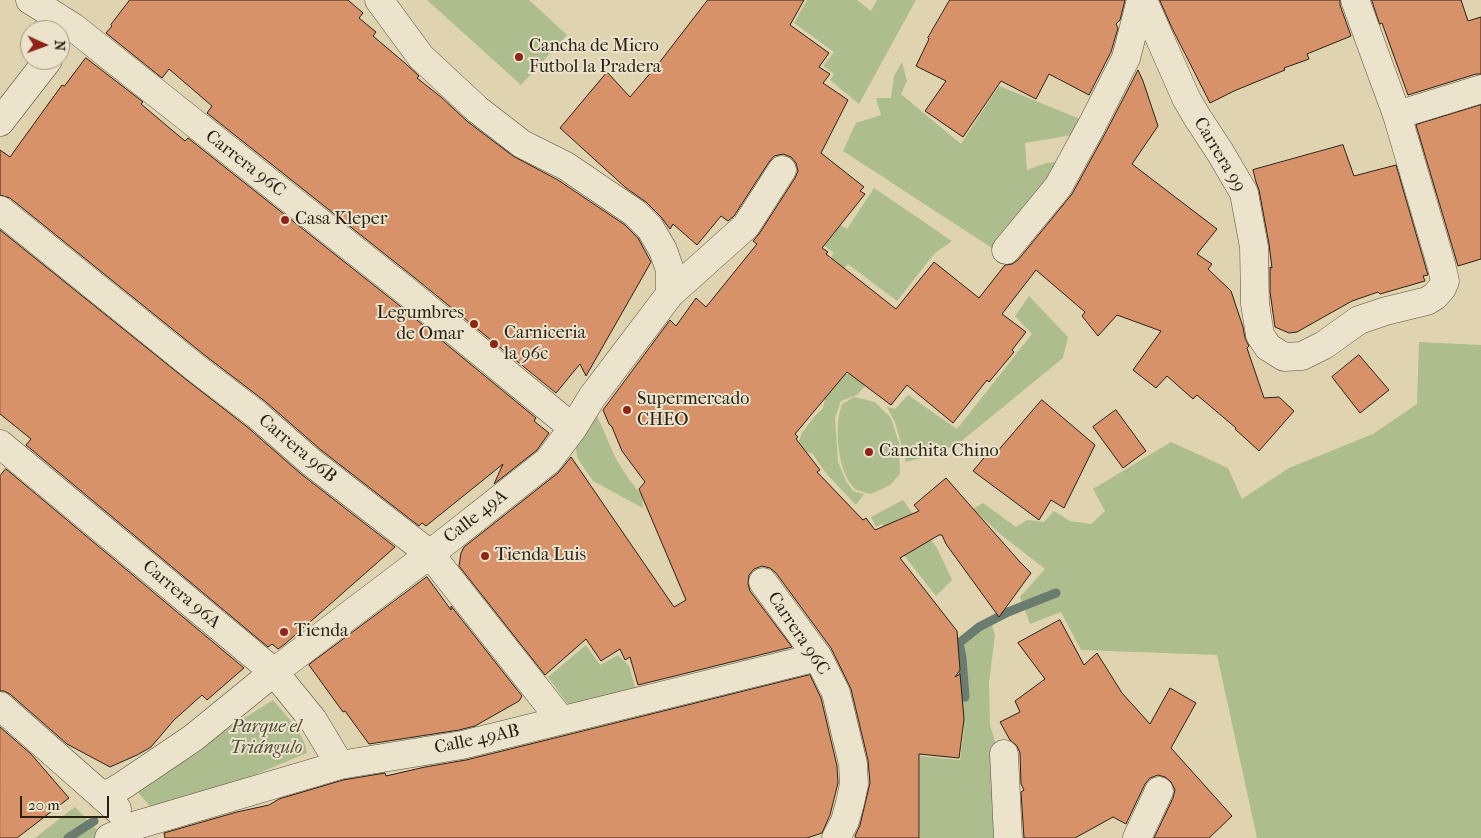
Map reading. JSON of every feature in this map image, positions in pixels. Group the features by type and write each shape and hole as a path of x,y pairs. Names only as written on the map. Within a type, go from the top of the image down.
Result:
{"street":[{"name":"Carrera 96C","path":"30,0 51,20"},
{"path":"364,0 386,10 421,57 478,110 522,144 566,166 635,214 650,228 663,250 670,270 670,294"},
{"path":"1006,250 1058,187 1126,58 1142,0"},
{"name":"Carrera 99","path":"1142,0 1186,98 1244,193 1254,247 1255,304 1260,335 1268,348 1284,357 1302,356 1324,346 1359,320 1427,301 1442,288 1445,281 1441,264 1397,116"},
{"path":"1355,0 1397,116 1481,89"},
{"name":"Carrera 96C","path":"70,38 397,284 573,428"},
{"path":"0,122 40,70"},
{"name":"Calle 49A","path":"103,797 193,738 274,672 430,554 548,461 573,428 592,397 670,294 746,226 782,170"},
{"name":"Carrera 96B","path":"0,210 197,369 256,414 311,462 430,554 561,720"},
{"name":"Carrera 96A","path":"0,444 274,672 313,720 340,765"},
{"name":"Carrera 96C","path":"763,582 818,657 836,693 853,764 854,784 845,822 836,838"},
{"name":"Calle 49AB","path":"109,838 143,831 340,765 462,744 818,657"},
{"path":"0,706 143,831"},
{"path":"1004,754 1008,838"},
{"path":"1137,838 1159,791"}],"green space":[{"name":"Cancha de Micro Futbol la Pradera","path":"427,0 529,0 567,35 521,85"},
{"path":"807,0 857,0 871,11 877,0 916,0 859,104 830,80 834,74 823,66 834,52 794,23"},
{"path":"902,62 907,81 901,94 961,144 999,86 1085,121 1073,135 1025,143 1027,170 1046,163 1063,161 995,250 843,151 856,123 881,115 876,98 891,98 894,76"},
{"path":"874,188 952,241 934,254 897,301 848,264 834,283 819,272 834,253 813,237 829,218 847,229"},
{"path":"1029,296 1068,337 1063,358 958,444 933,455 906,462 895,422 887,407 895,409 908,395 957,429 1032,334 1015,316"},
{"path":"1419,342 1481,345 1481,838 1257,838 1217,655 1081,650 1061,612 1030,624 1020,597 1045,569 1000,534 973,509 983,503 1016,527 1027,520 1044,522 1054,511 1070,521 1091,524 1105,511 1093,489 1171,442 1228,468 1242,499 1289,468 1373,434 1417,404"},
{"path":"842,373 859,376 866,385 857,395 841,401 835,418 838,462 846,481 853,491 864,494 856,505 825,472 812,453 795,451 802,433 823,408 828,383"},
{"name":"Canchita Chino","path":"854,397 875,402 891,418 899,443 900,474 890,485 871,494 853,487 843,469 840,458 838,423 842,404"},
{"path":"594,409 616,459 642,496 643,508 593,481 578,459 575,446"},
{"path":"903,500 937,548 952,580 936,596 882,524 876,527 871,517"},
{"path":"992,625 995,635 989,683 990,725 996,745 1002,838 920,838 920,756 960,760 964,729 956,727 959,698 968,691 965,665 947,658 968,638"},
{"path":"586,645 600,665 618,655 629,666 637,693 570,707 548,677"},
{"name":"Parque el Triángulo","path":"273,700 298,731 307,753 158,815 134,788"},
{"path":"75,807 105,838 35,838 40,834"}],"building":[{"path":"130,0 348,0 363,13 359,18 376,32 373,36 419,76 417,78 468,122 513,156 558,180 625,225 638,238 651,262 586,376 580,364 556,393 207,113 212,106 169,69 162,78 106,33"},
{"path":"708,0 804,0 790,25 829,53 819,67 830,74 823,83 848,100 821,153 864,187 860,191 865,194 822,248 828,252 826,254 896,309 934,262 979,298 1005,265 1012,264 1018,260 1072,194 1138,70 1158,126 1132,164 1217,229 1197,254 1212,264 1208,269 1231,291 1249,346 1247,348 1264,398 1279,397 1294,411 1259,451 1236,428 1197,395 1193,399 1167,376 1156,388 1133,370 1161,331 1117,315 1098,336 1082,316 1085,312 1036,270 1002,314 1026,332 1012,350 1014,352 989,382 987,380 953,423 907,385 891,405 847,372 795,434 798,437 796,439 820,470 817,472 863,520 866,518 875,530 919,511 914,505 946,478 1031,573 999,617 946,544 942,535 900,558 957,631 960,670 955,677 960,674 964,719 959,758 919,754 919,838 856,838 870,783 868,760 851,689 831,648 776,573 770,568 762,566 754,569 749,575 748,584 750,591 792,647 638,685 630,657 625,660 620,649 601,661 586,639 545,675 459,566 464,547 558,473 571,457 674,607 686,600 639,489 645,482 622,451 603,410 670,320 676,326 696,298 706,307 757,244 753,241 795,178 798,171 796,163 791,157 783,154 774,156 734,216 728,221 721,216 697,245 673,224 670,229 646,202 626,188 560,128 607,72 630,97"},
{"path":"950,0 1125,0 1120,20 1116,24 1118,28 1111,52 1089,95 1049,74 1036,99 1001,81 963,137 925,111 946,81 916,66 928,38"},
{"path":"1160,0 1340,0 1351,36 1307,54 1309,59 1284,68 1285,70 1210,103"},
{"path":"1372,0 1461,0 1468,21 1481,17 1481,74 1408,95"},
{"path":"86,58 143,102 141,104 185,141 188,138 395,302 536,418 534,421 549,433 537,450 494,484 503,464 426,526 422,523 419,526 321,450 266,402 207,357 10,198 0,195 0,150 10,157 62,85 64,86"},
{"path":"1481,105 1481,259 1458,266 1416,125"},
{"path":"1343,145 1354,176 1396,165 1428,275 1423,276 1425,281 1380,294 1378,292 1352,301 1297,332 1289,333 1275,327 1270,292 1270,267 1272,268 1269,244 1259,190 1253,170"},
{"path":"0,230 246,426 301,474 395,547 285,644 278,649 272,644 268,647 26,445 31,439 0,414"},
{"path":"1359,355 1389,390 1360,413 1332,377"},
{"path":"1042,400 1095,445 1064,508 1051,500 1039,520 973,471 989,452 993,456"},
{"path":"1116,410 1146,451 1123,468 1093,427"},
{"path":"6,469 244,668 207,700 202,695 174,720 151,747 110,767 67,744 10,694 0,691 0,476"},
{"path":"427,577 451,610 451,606 522,696 519,701 475,726 369,744 309,665"},
{"path":"1060,620 1084,665 1097,653 1122,693 1150,724 1170,688 1196,703 1171,748 1232,816 1209,838 1154,838 1175,790 1171,782 1165,777 1158,775 1150,778 1145,784 1126,824 1113,817 1075,838 1024,838 1021,792 1024,790 1021,784 1020,753 1000,722 1020,712 1015,701 1045,679 1018,643"},
{"path":"810,675 821,698 837,766 838,783 830,815 822,833 807,838 165,838 164,833 269,805 279,799 343,780 385,773 386,776 466,760"},
{"path":"0,727 31,754 69,798 17,838 0,838"}],"waterway":[{"path":"950,696 965,697 959,643 979,627 1008,612 1056,593"},
{"path":"68,838 94,821"}],"place":[{"name":"Cancha de Micro Futbol la Pradera","path":"519,57"},
{"name":"Casa Kleper","path":"285,220"},
{"name":"Legumbres de Omar","path":"474,324"},
{"name":"Carniceria la 96c","path":"494,344"},
{"name":"Supermercado CHEO","path":"627,410"},
{"name":"Canchita Chino","path":"869,452"},
{"name":"Tienda Luis","path":"485,556"},
{"name":"Tienda","path":"284,632"}]}
